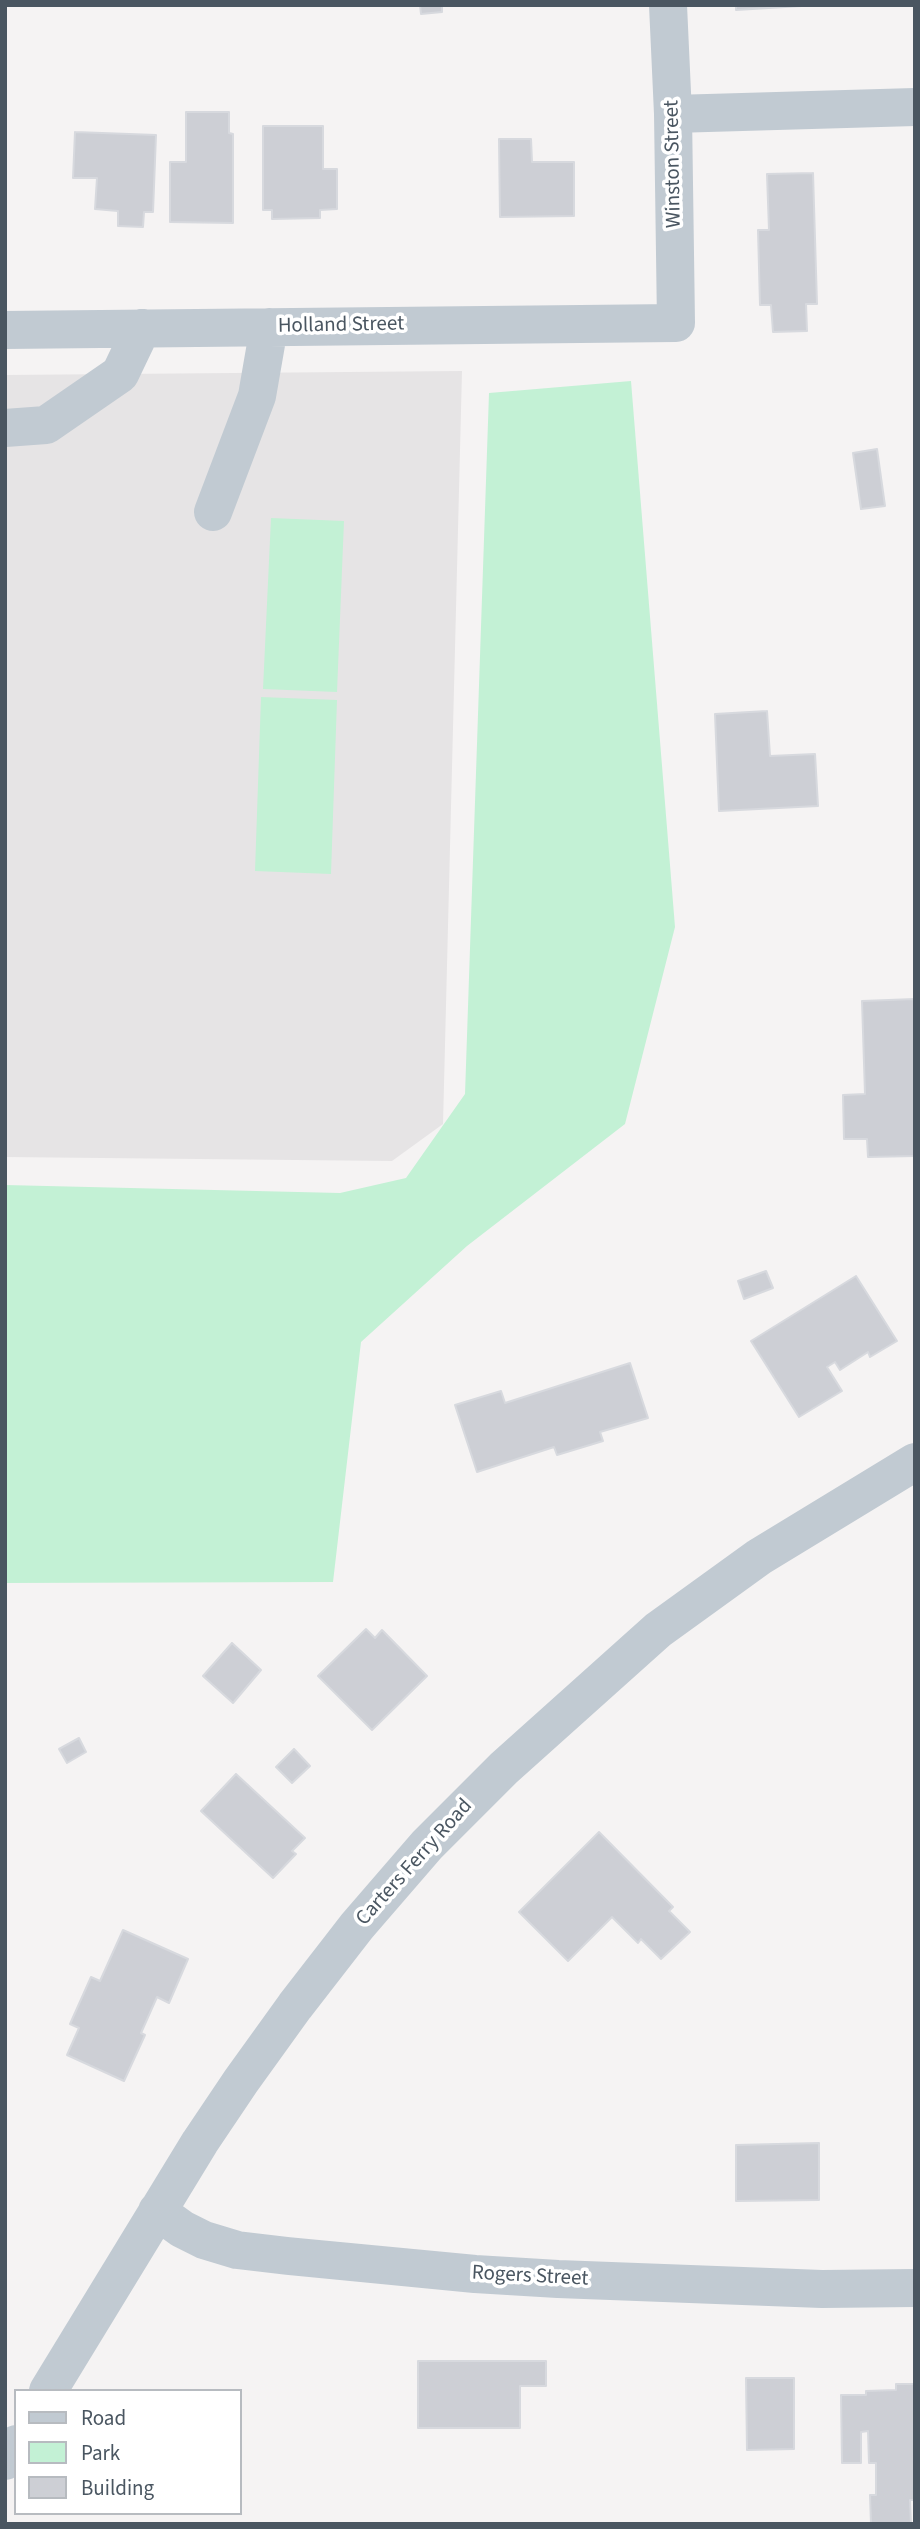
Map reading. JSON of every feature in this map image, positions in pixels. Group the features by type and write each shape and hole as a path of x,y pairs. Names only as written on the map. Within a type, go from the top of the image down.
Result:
{"street":[{"name":"Winston Street","path":"668,5 674,114 676,323"},
{"path":"674,114 915,107"},
{"name":"Holland Street","path":"5,330 676,323"},
{"path":"213,512 257,396 269,327"},
{"path":"5,428 46,425 120,374 142,328"},
{"name":"Carters Ferry Road","path":"49,2389 157,2211 241,2081 349,1936 427,1845 504,1768 658,1630 759,1557 915,1462"},
{"name":"Rogers Street","path":"157,2211 204,2241 237,2250 288,2256 558,2279 822,2289 915,2288"}],"shaded area":[{"path":"462,371 443,1124 392,1161 5,1157 5,375"}],"green space":[{"path":"631,381 675,927 625,1124 467,1246 361,1342 333,1582 5,1583 5,1185 340,1193 406,1178 465,1094 489,393"},
{"path":"271,518 344,521 337,692 263,689"},
{"path":"261,697 337,700 331,874 255,871"}],"building":[{"path":"420,5 442,5 442,12 421,14"},
{"path":"736,5 818,5 736,10"},
{"path":"186,112 229,112 229,133 233,134 233,223 170,222 170,162 186,162"},
{"path":"263,126 323,126 323,169 337,169 337,209 320,210 320,218 272,219 272,210 263,210"},
{"path":"75,132 156,135 153,212 144,212 143,227 118,226 118,211 95,209 97,178 73,178"},
{"path":"499,139 531,139 532,162 574,162 574,216 500,217"},
{"path":"813,173 817,304 806,304 807,331 773,332 771,305 760,305 758,230 769,230 767,174"},
{"path":"877,449 885,506 861,509 853,453"},
{"path":"767,711 770,756 815,754 818,806 719,811 715,714"},
{"path":"915,999 915,1156 868,1157 867,1139 844,1139 843,1095 865,1094 862,1001"},
{"path":"766,1271 773,1288 744,1299 738,1281"},
{"path":"856,1276 897,1341 870,1357 868,1352 840,1370 835,1362 827,1367 842,1391 799,1417 751,1341"},
{"path":"630,1363 648,1418 600,1432 603,1441 557,1455 554,1447 477,1472 455,1405 501,1391 505,1403"},
{"path":"366,1629 375,1638 382,1630 427,1676 372,1730 318,1676"},
{"path":"232,1643 261,1670 233,1703 203,1676"},
{"path":"79,1738 86,1752 67,1763 59,1749"},
{"path":"294,1749 310,1766 292,1783 276,1767"},
{"path":"236,1774 305,1838 292,1851 296,1854 273,1878 201,1811"},
{"path":"599,1832 673,1907 669,1911 690,1932 661,1959 641,1939 638,1943 612,1917 568,1961 519,1912"},
{"path":"123,1930 188,1959 169,2003 157,1997 141,2033 145,2035 124,2081 67,2055 79,2028 70,2024 91,1977 100,1981"},
{"path":"819,2143 819,2200 736,2201 736,2145"},
{"path":"418,2361 546,2361 546,2386 520,2386 520,2428 418,2428"},
{"path":"746,2378 794,2378 794,2449 747,2450"},
{"path":"896,2384 915,2384 915,2500 910,2500 911,2524 871,2524 870,2495 876,2495 876,2463 869,2463 868,2431 861,2432 861,2463 842,2463 841,2395 866,2395 866,2391 896,2390"}]}
